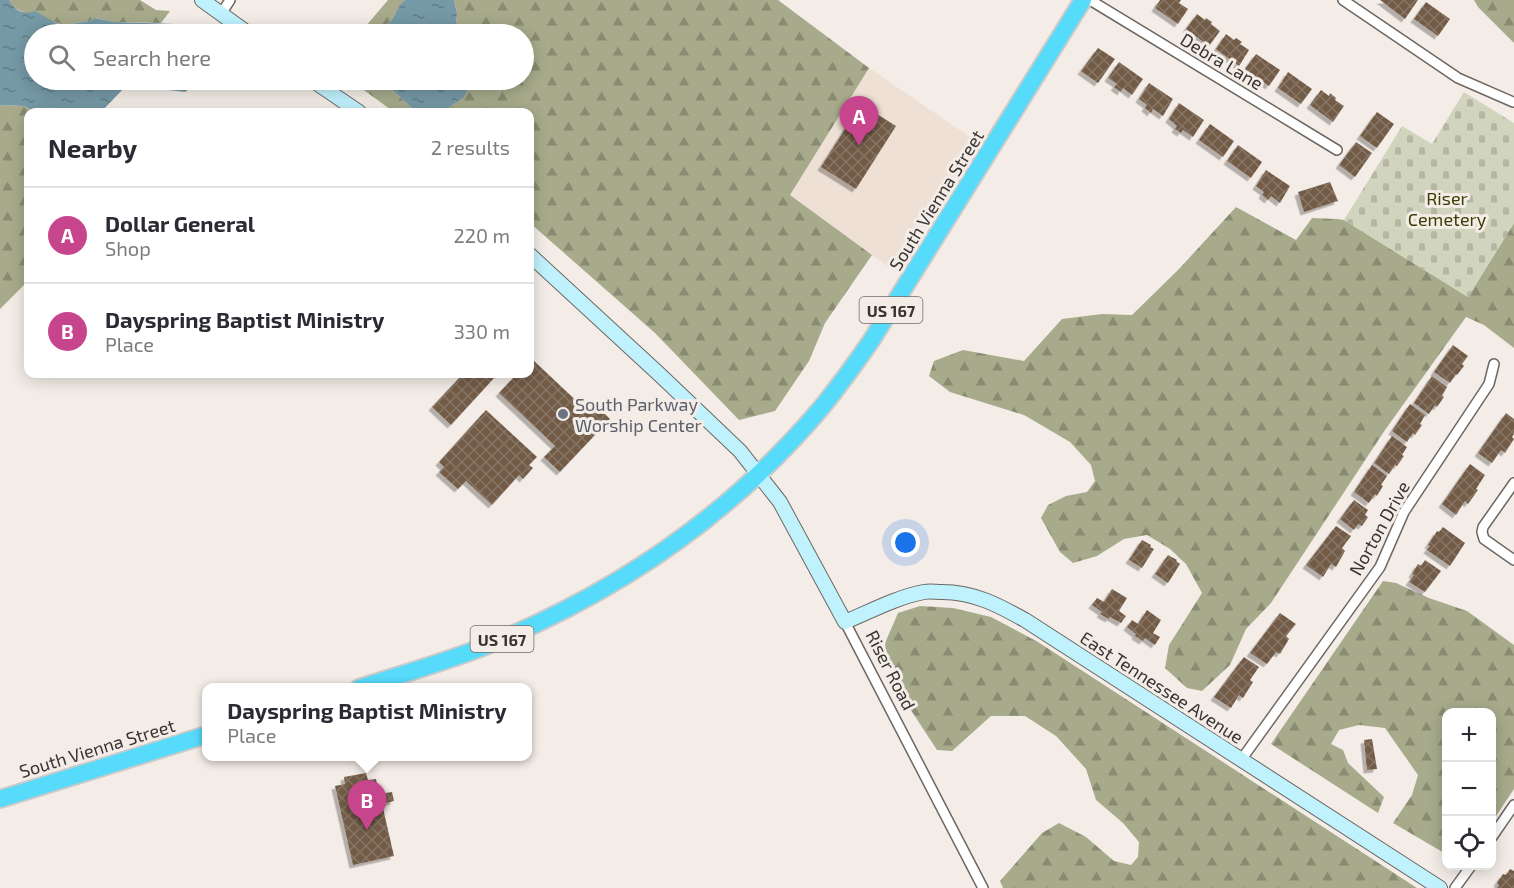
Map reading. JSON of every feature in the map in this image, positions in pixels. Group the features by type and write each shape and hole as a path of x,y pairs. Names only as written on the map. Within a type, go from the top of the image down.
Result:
{"highway":[{"name":"South Vienna Street","path":"372,683 487,645 577,604 688,535 782,452 821,408 870,342 1083,0"},
{"name":"South Vienna Street","path":"0,799 202,737"}],"main road":[{"path":"202,0 235,24"},
{"path":"327,90 353,108"},
{"name":"Riser Road","path":"534,259 740,451 780,502 845,622"},
{"name":"East Tennessee Avenue","path":"845,622 925,591 976,596 998,605 1025,620 1440,888"}],"street":[{"path":"221,14 230,0"},
{"name":"Debra Lane","path":"1090,0 1337,150"},
{"path":"1343,0 1458,78 1513,102"},
{"name":"Norton Drive","path":"1240,760 1380,567 1404,512 1489,384 1494,364"},
{"path":"1514,483 1482,531 1484,539 1514,560"},
{"name":"Riser Road","path":"845,622 983,888"},
{"path":"1496,830 1514,805"},
{"path":"1455,888 1468,870"}],"shaded area":[{"path":"869,68 976,141 894,271 790,195"}],"green space":[{"path":"9,0 140,0 156,10 170,11 161,23 115,22 96,18 90,21 61,24 20,11 12,6"},
{"path":"388,0 405,0 388,24 368,24"},
{"path":"454,0 778,0 869,68 790,195 872,255 825,323 809,361 775,411 739,420 655,333 534,227 534,108 445,108 458,100 466,90 534,90 534,24 456,24"},
{"path":"1474,0 1514,0 1514,43 1478,7"},
{"path":"364,90 393,90 412,108 388,108"},
{"name":"Riser Cemetery","path":"1464,92 1514,123 1514,223 1468,297 1344,220 1402,126 1432,144"},
{"path":"0,105 24,106 28,108 24,108 24,285 0,309"},
{"path":"1236,207 1296,240 1312,218 1344,220 1468,297 1514,223 1514,348 1484,325 1466,317 1385,430 1271,603 1246,629 1230,665 1202,691 1187,688 1165,668 1169,645 1202,593 1186,564 1170,549 1147,535 1124,539 1097,556 1073,563 1060,552 1041,518 1048,505 1066,496 1087,492 1095,481 1091,465 1070,442 1024,415 950,392 929,376 934,361 963,350 1024,361 1062,319 1102,314 1132,315 1179,269"},
{"path":"1383,581 1396,583 1429,598 1467,611 1514,645 1514,789 1496,816 1496,708 1442,708 1442,852 1393,823 1412,795 1418,775 1385,728 1359,725 1339,730 1331,744 1343,750 1348,763 1384,797 1378,813 1271,744"},
{"path":"920,606 953,608 991,617 1038,642 1417,888 1003,888 1000,881 1042,833 1059,823 1086,837 1114,861 1131,865 1138,857 1139,842 1123,823 1096,800 1086,769 1056,736 1025,716 991,716 952,751 937,750 905,701 887,661 885,643 898,613"}],"water":[{"path":"0,0 9,0 20,11 27,13 35,11 60,24 24,24 24,90 122,90 105,108 28,108 0,105"},
{"path":"405,0 454,0 456,24 388,24"},
{"path":"95,18 115,22 175,24 70,24"},
{"path":"393,90 467,90 464,97 448,108 412,108"}],"building":[{"path":"1160,0 1181,0 1179,3 1188,9 1178,24 1155,8"},
{"path":"1380,0 1418,0 1405,19"},
{"path":"1426,2 1450,19 1438,36 1414,19"},
{"path":"1197,14 1212,22 1211,24 1220,31 1209,46 1186,29"},
{"path":"1226,34 1242,42 1240,44 1249,50 1239,66 1216,49"},
{"path":"1098,48 1115,59 1098,83 1081,71"},
{"path":"1256,54 1280,70 1269,86 1245,69"},
{"path":"1119,62 1143,79 1132,95 1123,88 1121,92 1114,87 1117,84 1108,78"},
{"path":"1288,72 1312,89 1301,104 1278,88"},
{"path":"1149,83 1173,99 1163,116 1153,109 1151,113 1145,108 1147,105 1139,99"},
{"path":"1321,90 1329,96 1330,93 1344,106 1333,122 1310,105"},
{"path":"1179,103 1204,120 1193,137 1183,130 1181,133 1175,129 1177,126 1169,119"},
{"path":"861,104 896,126 856,189 821,167"},
{"path":"1377,112 1394,124 1377,148 1360,136"},
{"path":"1210,124 1234,141 1223,157 1199,140"},
{"path":"1356,142 1372,153 1355,177 1339,165"},
{"path":"1238,145 1262,162 1251,178 1227,161"},
{"path":"1266,170 1290,186 1280,203 1271,196 1268,200 1262,195 1264,192 1256,186"},
{"path":"1330,182 1338,201 1304,212 1298,192"},
{"path":"1453,345 1468,356 1462,364 1464,366 1450,383 1434,372"},
{"name":"South Parkway Worship Center","path":"534,361 585,409 593,402 610,419 560,472 544,457 555,446 499,393 513,378 534,378"},
{"path":"1432,376 1447,387 1442,396 1444,397 1429,414 1414,403"},
{"path":"459,378 494,378 451,425 432,407"},
{"path":"1410,404 1425,415 1420,424 1422,425 1407,442 1392,431"},
{"path":"486,410 537,457 529,465 533,468 523,479 519,475 492,505 466,481 458,489 439,472 444,467 439,462"},
{"path":"1506,413 1514,419 1512,437 1514,439 1505,453 1501,450 1492,463 1478,453"},
{"path":"1392,436 1407,447 1402,455 1404,456 1389,474 1374,463"},
{"path":"1470,464 1485,475 1468,504 1465,501 1456,515 1442,504"},
{"path":"1372,465 1387,476 1377,496 1375,494 1369,503 1354,492"},
{"path":"1354,500 1368,510 1365,515 1368,517 1362,526 1358,524 1354,530 1340,519"},
{"path":"1336,526 1351,536 1342,548 1345,551 1336,567 1331,564 1323,577 1306,565"},
{"path":"1443,527 1465,543 1450,566 1427,550 1437,531 1439,532"},
{"path":"1142,540 1154,549 1142,568 1129,560"},
{"path":"1168,555 1180,564 1168,583 1155,574"},
{"path":"1425,560 1441,571 1425,592 1409,582 1418,564 1421,566"},
{"path":"1112,589 1127,598 1119,611 1126,616 1121,623 1100,614 1102,612 1092,605 1097,598 1104,602"},
{"path":"1147,610 1161,620 1153,633 1160,637 1155,645 1145,638 1143,641 1135,636 1136,634 1127,627 1132,620 1138,624"},
{"path":"1280,613 1296,624 1286,636 1289,639 1280,654 1276,652 1267,664 1250,653"},
{"path":"1244,657 1259,667 1250,680 1253,682 1243,698 1239,695 1231,708 1214,697"},
{"path":"1372,739 1377,769 1367,770 1364,740"},
{"path":"366,773 368,780 376,779 379,794 392,792 394,801 382,804 394,856 353,865 335,786 345,784 344,777"},
{"path":"1510,869 1514,871 1514,888 1497,888 1499,885 1497,883 1503,874 1506,875"}],"place":[{"name":"Dollar General","path":"859,146"},
{"name":"South Parkway Worship Center","path":"563,414"},
{"name":"Dayspring Baptist Ministry","path":"367,830"}]}
